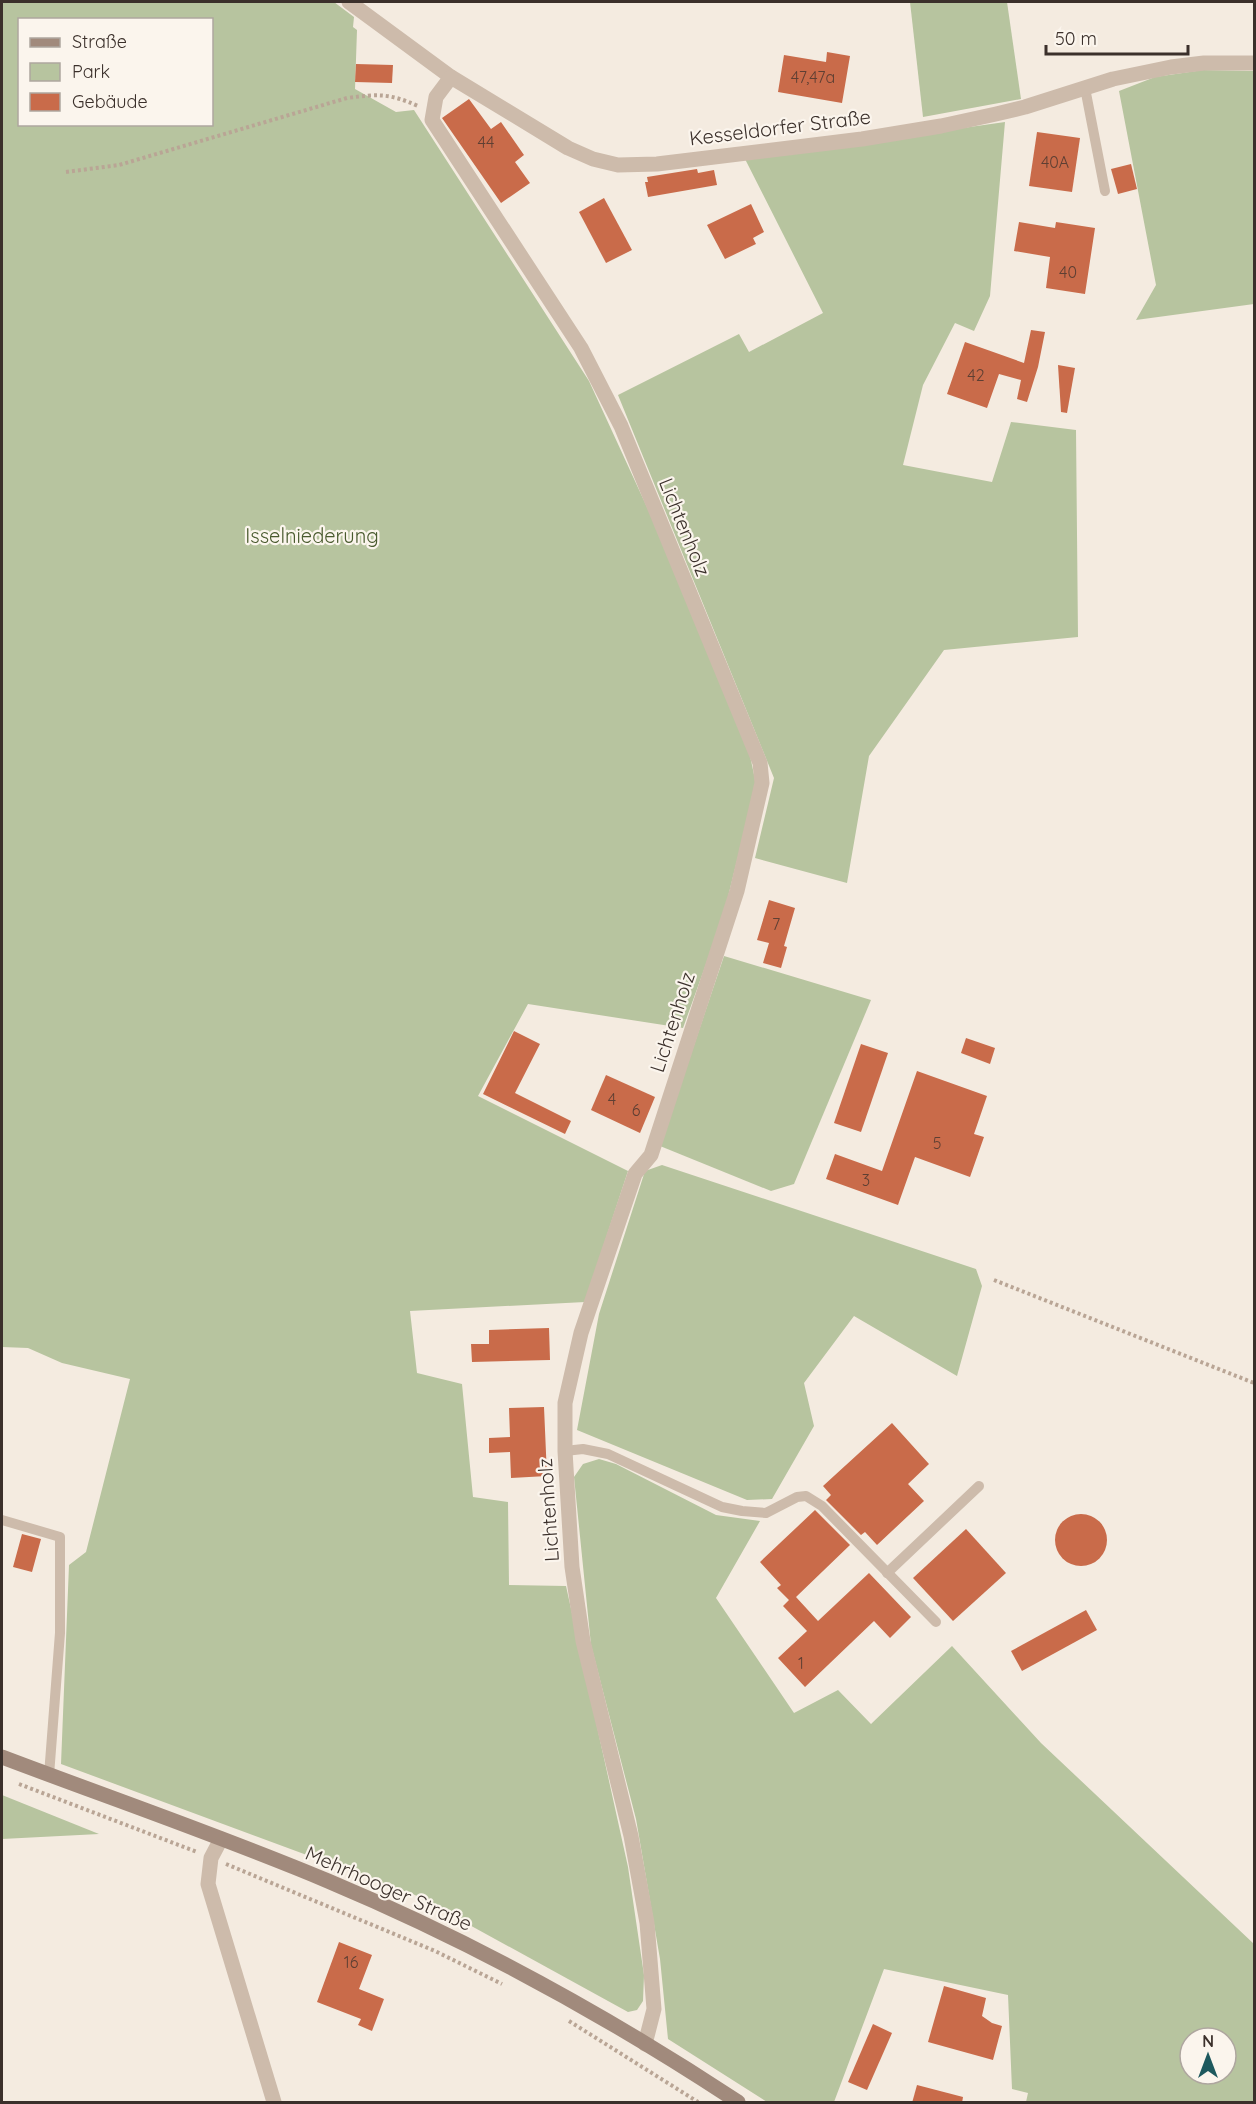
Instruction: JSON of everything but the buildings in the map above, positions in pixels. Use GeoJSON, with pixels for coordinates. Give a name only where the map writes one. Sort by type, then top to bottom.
{"type":"FeatureCollection","features":[{"type":"Feature","properties":{"kind":"main road","name":"Mehrhooger Straße"},"geometry":{"type":"LineString","coordinates":[[2,1757],[328,1881],[437,1931],[551,1990],[645,2044],[738,2103]]}},
{"type":"Feature","properties":{"kind":"street","name":"Kesseldorfer Straße"},"geometry":{"type":"LineString","coordinates":[[349,2],[451,77],[568,147],[593,159],[618,165],[657,164],[740,155],[941,126],[1025,107],[1113,79],[1171,67],[1204,63],[1254,63]]}},
{"type":"Feature","properties":{"kind":"street"},"geometry":{"type":"LineString","coordinates":[[433,113],[436,97],[451,77]]}},
{"type":"Feature","properties":{"kind":"street","name":"Lichtenholz"},"geometry":{"type":"LineString","coordinates":[[433,113],[432,120],[581,348],[621,426],[760,763],[762,783],[757,810],[733,902],[651,1155],[634,1174],[581,1333],[565,1403],[564,1451],[572,1567],[584,1641],[631,1836],[647,1923],[654,2009],[645,2044]]}},
{"type":"Feature","properties":{"kind":"street"},"geometry":{"type":"LineString","coordinates":[[221,1839],[211,1858],[208,1884],[274,2103]]}},
{"type":"Feature","properties":{"kind":"lane"},"geometry":{"type":"LineString","coordinates":[[1085,88],[1105,191]]}},
{"type":"Feature","properties":{"kind":"lane"},"geometry":{"type":"LineString","coordinates":[[564,1451],[583,1449],[608,1454],[722,1507],[742,1511],[766,1513],[797,1497],[806,1496],[822,1506],[936,1622]]}},
{"type":"Feature","properties":{"kind":"lane"},"geometry":{"type":"LineString","coordinates":[[887,1573],[979,1486]]}},
{"type":"Feature","properties":{"kind":"lane"},"geometry":{"type":"LineString","coordinates":[[2,1520],[60,1537],[60,1633],[49,1775]]}},
{"type":"Feature","properties":{"kind":"path"},"geometry":{"type":"LineString","coordinates":[[66,172],[119,165],[347,98],[377,94],[398,97],[433,113]]}},
{"type":"Feature","properties":{"kind":"path"},"geometry":{"type":"LineString","coordinates":[[994,1281],[1254,1383]]}},
{"type":"Feature","properties":{"kind":"path"},"geometry":{"type":"LineString","coordinates":[[12,1781],[211,1858],[435,1951],[504,1986]]}},
{"type":"Feature","properties":{"kind":"path"},"geometry":{"type":"LineString","coordinates":[[564,2017],[698,2103]]}},
{"type":"Feature","properties":{"kind":"green space","name":"Isselniederung"},"geometry":{"type":"Polygon","coordinates":[[[2,2],[334,2],[354,17],[353,27],[357,30],[355,89],[396,112],[414,110],[589,381],[652,518],[749,751],[756,784],[723,917],[683,1028],[528,1004],[478,1096],[628,1171],[585,1302],[410,1311],[417,1373],[462,1384],[473,1497],[508,1502],[509,1585],[566,1586],[628,1867],[644,1975],[643,2001],[637,2010],[628,2012],[415,1895],[61,1764],[69,1565],[86,1552],[130,1379],[62,1363],[28,1348],[2,1347],[2,2]]]}},
{"type":"Feature","properties":{"kind":"green space"},"geometry":{"type":"Polygon","coordinates":[[[910,2],[1007,2],[1021,99],[923,117],[910,2]]]}},
{"type":"Feature","properties":{"kind":"green space"},"geometry":{"type":"Polygon","coordinates":[[[1203,70],[1254,71],[1254,304],[1136,320],[1156,285],[1119,91],[1155,77],[1203,70]]]}},
{"type":"Feature","properties":{"kind":"green space"},"geometry":{"type":"Polygon","coordinates":[[[1005,122],[990,296],[974,331],[955,323],[923,385],[903,465],[992,482],[1011,422],[1076,430],[1078,637],[944,650],[869,756],[847,883],[755,858],[774,778],[618,395],[739,334],[749,352],[823,313],[745,159],[1005,122]]]}},
{"type":"Feature","properties":{"kind":"green space"},"geometry":{"type":"Polygon","coordinates":[[[724,956],[871,1000],[794,1184],[771,1191],[660,1146],[724,956]]]}},
{"type":"Feature","properties":{"kind":"green space"},"geometry":{"type":"Polygon","coordinates":[[[662,1165],[976,1269],[982,1286],[957,1376],[854,1316],[804,1383],[814,1426],[772,1499],[747,1500],[577,1430],[599,1314],[645,1171],[662,1165]]]}},
{"type":"Feature","properties":{"kind":"green space"},"geometry":{"type":"Polygon","coordinates":[[[599,1459],[616,1464],[716,1515],[760,1521],[716,1598],[794,1713],[838,1690],[871,1724],[952,1646],[1041,1743],[1254,1944],[1254,2102],[1026,2102],[1028,2093],[1012,2089],[1008,1995],[884,1969],[834,2102],[767,2102],[668,2039],[660,1959],[636,1819],[591,1645],[574,1477],[583,1464],[599,1459]]]}},
{"type":"Feature","properties":{"kind":"green space"},"geometry":{"type":"Polygon","coordinates":[[[2,1795],[99,1834],[2,1839],[2,1795]]]}}]}
